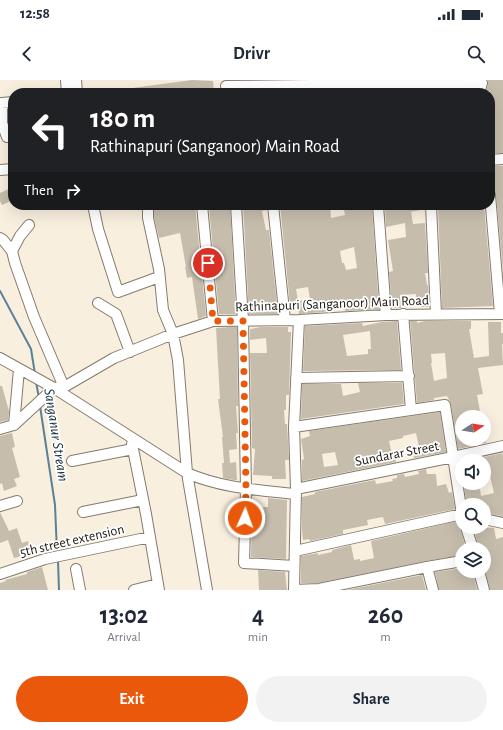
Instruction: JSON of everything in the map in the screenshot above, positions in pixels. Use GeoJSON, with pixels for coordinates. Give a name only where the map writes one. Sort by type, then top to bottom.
{"type":"FeatureCollection","features":[{"type":"Feature","properties":{"kind":"street"},"geometry":{"type":"LineString","coordinates":[[269,88],[482,83],[480,88]]}},
{"type":"Feature","properties":{"kind":"street"},"geometry":{"type":"LineString","coordinates":[[7,135],[2,123],[2,103],[8,102]]}},
{"type":"Feature","properties":{"kind":"street"},"geometry":{"type":"LineString","coordinates":[[94,210],[98,229],[118,292],[159,277]]}},
{"type":"Feature","properties":{"kind":"street"},"geometry":{"type":"LineString","coordinates":[[148,210],[163,310],[173,334],[178,360],[187,473],[207,590]]}},
{"type":"Feature","properties":{"kind":"street"},"geometry":{"type":"LineString","coordinates":[[202,210],[213,321]]}},
{"type":"Feature","properties":{"kind":"street"},"geometry":{"type":"LineString","coordinates":[[236,210],[243,321],[246,489],[244,563],[294,566]]}},
{"type":"Feature","properties":{"kind":"street"},"geometry":{"type":"LineString","coordinates":[[274,210],[285,320]]}},
{"type":"Feature","properties":{"kind":"street"},"geometry":{"type":"LineString","coordinates":[[378,210],[386,315]]}},
{"type":"Feature","properties":{"kind":"street"},"geometry":{"type":"LineString","coordinates":[[431,210],[436,314]]}},
{"type":"Feature","properties":{"kind":"street"},"geometry":{"type":"LineString","coordinates":[[492,210],[502,314]]}},
{"type":"Feature","properties":{"kind":"street"},"geometry":{"type":"LineString","coordinates":[[12,251],[20,236],[29,225]]}},
{"type":"Feature","properties":{"kind":"street"},"geometry":{"type":"LineString","coordinates":[[0,238],[12,251],[56,389]]}},
{"type":"Feature","properties":{"kind":"street"},"geometry":{"type":"LineString","coordinates":[[98,303],[116,314],[130,352]]}},
{"type":"Feature","properties":{"kind":"street"},"geometry":{"type":"LineString","coordinates":[[403,314],[411,410]]}},
{"type":"Feature","properties":{"kind":"street","name":"Rathinapuri (Sanganoor) Main Road"},"geometry":{"type":"LineString","coordinates":[[0,429],[14,425],[56,389],[114,358],[173,334],[213,321],[299,320],[403,314],[502,314]]}},
{"type":"Feature","properties":{"kind":"street"},"geometry":{"type":"LineString","coordinates":[[299,320],[294,427],[296,491],[294,590],[319,589],[455,562]]}},
{"type":"Feature","properties":{"kind":"street","name":"Sundarar Street"},"geometry":{"type":"LineString","coordinates":[[0,358],[56,389],[187,473],[197,478],[246,489],[296,491],[503,446]]}},
{"type":"Feature","properties":{"kind":"street"},"geometry":{"type":"LineString","coordinates":[[14,425],[21,370]]}},
{"type":"Feature","properties":{"kind":"street"},"geometry":{"type":"LineString","coordinates":[[296,378],[409,376]]}},
{"type":"Feature","properties":{"kind":"street"},"geometry":{"type":"LineString","coordinates":[[294,427],[444,405],[462,514],[295,551]]}},
{"type":"Feature","properties":{"kind":"street"},"geometry":{"type":"LineString","coordinates":[[131,438],[158,587],[134,590]]}},
{"type":"Feature","properties":{"kind":"street"},"geometry":{"type":"LineString","coordinates":[[72,461],[133,449]]}},
{"type":"Feature","properties":{"kind":"street"},"geometry":{"type":"LineString","coordinates":[[83,512],[143,500]]}},
{"type":"Feature","properties":{"kind":"street"},"geometry":{"type":"LineString","coordinates":[[0,506],[17,501]]}},
{"type":"Feature","properties":{"kind":"street"},"geometry":{"type":"LineString","coordinates":[[491,520],[503,522]]}},
{"type":"Feature","properties":{"kind":"street","name":"5th street extension"},"geometry":{"type":"LineString","coordinates":[[0,574],[47,559],[150,537]]}},
{"type":"Feature","properties":{"kind":"street"},"geometry":{"type":"LineString","coordinates":[[427,567],[433,590]]}},
{"type":"Feature","properties":{"kind":"street"},"geometry":{"type":"LineString","coordinates":[[76,569],[80,590]]}},
{"type":"Feature","properties":{"kind":"street"},"geometry":{"type":"LineString","coordinates":[[481,578],[484,590]]}},
{"type":"Feature","properties":{"kind":"building"},"geometry":{"type":"Polygon","coordinates":[[[192,80],[213,81],[214,88],[132,88],[192,80]]]}},
{"type":"Feature","properties":{"kind":"building"},"geometry":{"type":"Polygon","coordinates":[[[488,80],[503,80],[503,153],[495,153],[495,88],[487,88],[488,80]]]}},
{"type":"Feature","properties":{"kind":"building"},"geometry":{"type":"Polygon","coordinates":[[[495,166],[503,166],[503,271],[495,166]]]}},
{"type":"Feature","properties":{"kind":"building"},"geometry":{"type":"Polygon","coordinates":[[[8,189],[8,202],[2,205],[0,201],[0,193],[8,189]]]}},
{"type":"Feature","properties":{"kind":"building"},"geometry":{"type":"Polygon","coordinates":[[[154,210],[195,210],[206,316],[198,319],[192,277],[187,278],[180,233],[159,238],[154,217],[154,210]]]}},
{"type":"Feature","properties":{"kind":"building"},"geometry":{"type":"Polygon","coordinates":[[[209,210],[230,210],[236,314],[219,314],[209,210]]]}},
{"type":"Feature","properties":{"kind":"building"},"geometry":{"type":"Polygon","coordinates":[[[243,210],[267,210],[262,211],[266,230],[269,230],[278,314],[249,314],[243,210]]]}},
{"type":"Feature","properties":{"kind":"building"},"geometry":{"type":"Polygon","coordinates":[[[281,210],[330,210],[331,218],[345,215],[344,210],[372,210],[379,309],[345,311],[344,307],[323,312],[299,314],[298,308],[291,309],[291,314],[281,210]],[[354,247],[340,251],[342,263],[344,263],[346,270],[357,268],[354,247]],[[308,287],[296,289],[298,301],[310,299],[308,287]]]}},
{"type":"Feature","properties":{"kind":"building"},"geometry":{"type":"Polygon","coordinates":[[[385,210],[420,210],[411,212],[413,224],[425,223],[428,273],[425,273],[428,285],[429,307],[421,307],[421,301],[416,301],[416,294],[400,295],[401,308],[392,308],[389,272],[393,271],[388,240],[406,237],[405,223],[386,227],[385,210]]]}},
{"type":"Feature","properties":{"kind":"building"},"geometry":{"type":"Polygon","coordinates":[[[438,210],[484,210],[493,306],[442,308],[438,210]]]}},
{"type":"Feature","properties":{"kind":"building"},"geometry":{"type":"Polygon","coordinates":[[[397,321],[401,370],[303,371],[305,326],[362,323],[363,326],[397,321]],[[370,331],[343,335],[347,356],[368,354],[368,349],[371,349],[370,331]]]}},
{"type":"Feature","properties":{"kind":"building"},"geometry":{"type":"Polygon","coordinates":[[[410,321],[417,321],[417,323],[425,321],[471,321],[471,329],[469,329],[474,358],[489,356],[488,322],[501,322],[501,333],[503,333],[503,365],[478,368],[483,394],[477,395],[480,410],[455,410],[455,430],[451,404],[447,396],[434,398],[434,400],[417,403],[410,321]],[[445,353],[431,354],[434,381],[447,378],[445,353]]]}},
{"type":"Feature","properties":{"kind":"building"},"geometry":{"type":"Polygon","coordinates":[[[237,327],[237,449],[229,450],[230,463],[236,462],[237,480],[223,478],[223,437],[218,399],[220,399],[216,328],[237,327]]]}},
{"type":"Feature","properties":{"kind":"building"},"geometry":{"type":"Polygon","coordinates":[[[261,327],[288,327],[288,332],[291,332],[289,395],[286,395],[286,410],[284,410],[285,424],[287,424],[289,460],[285,460],[286,479],[272,479],[272,476],[253,475],[255,449],[252,448],[250,353],[267,353],[266,338],[250,340],[250,329],[261,327]]]}},
{"type":"Feature","properties":{"kind":"building"},"geometry":{"type":"Polygon","coordinates":[[[358,383],[402,383],[404,404],[301,419],[302,384],[341,384],[343,396],[360,392],[358,383]]]}},
{"type":"Feature","properties":{"kind":"building"},"geometry":{"type":"Polygon","coordinates":[[[0,386],[2,386],[9,411],[8,420],[0,422],[0,386]]]}},
{"type":"Feature","properties":{"kind":"building"},"geometry":{"type":"Polygon","coordinates":[[[440,412],[446,452],[414,458],[412,449],[419,447],[416,433],[389,441],[392,454],[394,453],[396,462],[302,481],[302,460],[304,459],[301,439],[310,436],[309,431],[440,412]],[[335,452],[322,454],[324,467],[338,465],[335,452]]]}},
{"type":"Feature","properties":{"kind":"building"},"geometry":{"type":"Polygon","coordinates":[[[12,433],[15,447],[12,448],[20,477],[14,479],[17,486],[4,491],[2,483],[0,484],[0,436],[12,433]]]}},
{"type":"Feature","properties":{"kind":"building"},"geometry":{"type":"Polygon","coordinates":[[[458,446],[472,446],[458,449],[458,446]]]}},
{"type":"Feature","properties":{"kind":"building"},"geometry":{"type":"Polygon","coordinates":[[[502,453],[503,456],[503,516],[491,514],[491,498],[466,498],[464,490],[480,490],[481,496],[494,493],[491,480],[491,455],[502,453]]]}},
{"type":"Feature","properties":{"kind":"building"},"geometry":{"type":"Polygon","coordinates":[[[426,469],[427,474],[436,474],[437,486],[446,484],[449,493],[452,492],[455,509],[385,524],[383,517],[367,520],[368,525],[343,530],[343,534],[310,541],[309,539],[303,540],[302,497],[315,494],[315,492],[375,480],[376,484],[393,481],[392,479],[397,478],[397,475],[404,474],[405,477],[419,474],[418,471],[426,469]]]}},
{"type":"Feature","properties":{"kind":"building"},"geometry":{"type":"Polygon","coordinates":[[[268,498],[287,500],[286,559],[251,557],[252,507],[268,507],[268,498]]]}},
{"type":"Feature","properties":{"kind":"building"},"geometry":{"type":"Polygon","coordinates":[[[0,512],[9,531],[17,528],[22,543],[28,541],[30,549],[36,547],[38,553],[26,557],[26,555],[14,558],[8,540],[0,543],[0,512]]]}},
{"type":"Feature","properties":{"kind":"building"},"geometry":{"type":"Polygon","coordinates":[[[455,522],[455,534],[462,534],[464,542],[455,542],[455,556],[318,583],[301,583],[301,556],[332,552],[332,550],[351,545],[354,560],[360,559],[360,561],[374,558],[371,541],[455,522]]]}},
{"type":"Feature","properties":{"kind":"building"},"geometry":{"type":"Polygon","coordinates":[[[491,528],[494,528],[496,539],[503,537],[503,590],[490,590],[487,578],[491,578],[491,542],[477,542],[475,534],[491,534],[491,528]]]}},
{"type":"Feature","properties":{"kind":"building"},"geometry":{"type":"Polygon","coordinates":[[[42,567],[48,590],[0,590],[0,583],[6,581],[5,580],[27,574],[27,572],[42,567]]]}},
{"type":"Feature","properties":{"kind":"building"},"geometry":{"type":"Polygon","coordinates":[[[455,569],[455,578],[474,578],[477,590],[439,590],[435,572],[455,569]]]}},
{"type":"Feature","properties":{"kind":"building"},"geometry":{"type":"Polygon","coordinates":[[[258,570],[285,572],[287,590],[259,590],[258,570]]]}},
{"type":"Feature","properties":{"kind":"building"},"geometry":{"type":"Polygon","coordinates":[[[422,575],[426,590],[347,590],[422,575]]]}},
{"type":"Feature","properties":{"kind":"waterway","name":"Sanganur Stream"},"geometry":{"type":"LineString","coordinates":[[0,291],[31,349],[35,374]]}},
{"type":"Feature","properties":{"kind":"waterway","name":"Sanganur Stream"},"geometry":{"type":"LineString","coordinates":[[36,382],[39,398]]}},
{"type":"Feature","properties":{"kind":"waterway","name":"Sanganur Stream"},"geometry":{"type":"LineString","coordinates":[[40,406],[55,505],[57,552]]}},
{"type":"Feature","properties":{"kind":"waterway","name":"Sanganur Stream"},"geometry":{"type":"LineString","coordinates":[[58,561],[59,590]]}},
{"type":"Feature","properties":{"kind":"route"},"geometry":{"type":"LineString","coordinates":[[208,263],[213,321],[243,321],[246,489],[245,518]]}}]}
